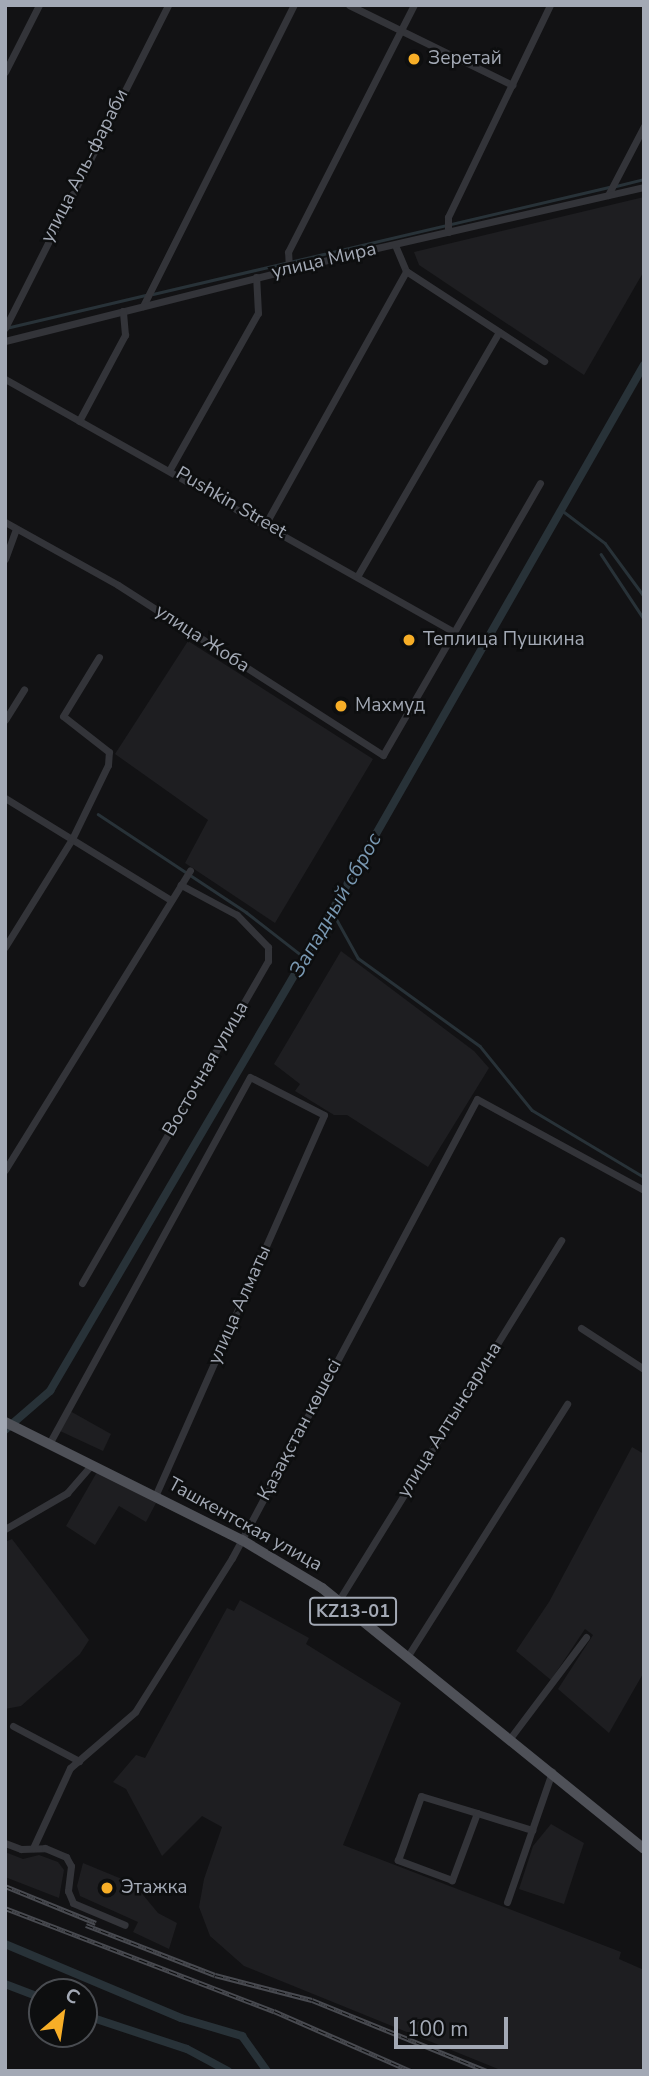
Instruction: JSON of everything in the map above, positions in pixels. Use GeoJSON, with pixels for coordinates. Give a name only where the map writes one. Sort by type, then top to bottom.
{"type":"FeatureCollection","features":[{"type":"Feature","properties":{"kind":"main road","name":"Ташкентская улица"},"geometry":{"type":"LineString","coordinates":[[5,1422],[242,1540],[339,1600],[642,1844]]}},
{"type":"Feature","properties":{"kind":"street"},"geometry":{"type":"LineString","coordinates":[[5,72],[39,5]]}},
{"type":"Feature","properties":{"kind":"street","name":"улица Аль-фараби"},"geometry":{"type":"LineString","coordinates":[[5,328],[168,5]]}},
{"type":"Feature","properties":{"kind":"street"},"geometry":{"type":"LineString","coordinates":[[143,306],[294,5]]}},
{"type":"Feature","properties":{"kind":"street"},"geometry":{"type":"LineString","coordinates":[[349,5],[512,85]]}},
{"type":"Feature","properties":{"kind":"street"},"geometry":{"type":"LineString","coordinates":[[289,269],[288,252],[414,5]]}},
{"type":"Feature","properties":{"kind":"street"},"geometry":{"type":"LineString","coordinates":[[447,232],[448,217],[550,5]]}},
{"type":"Feature","properties":{"kind":"street"},"geometry":{"type":"LineString","coordinates":[[608,195],[644,126]]}},
{"type":"Feature","properties":{"kind":"street","name":"улица Мира"},"geometry":{"type":"LineString","coordinates":[[5,341],[289,269],[644,187]]}},
{"type":"Feature","properties":{"kind":"street"},"geometry":{"type":"LineString","coordinates":[[395,245],[406,271],[544,361]]}},
{"type":"Feature","properties":{"kind":"street"},"geometry":{"type":"LineString","coordinates":[[266,523],[406,271]]}},
{"type":"Feature","properties":{"kind":"street"},"geometry":{"type":"LineString","coordinates":[[170,468],[258,313],[256,277]]}},
{"type":"Feature","properties":{"kind":"street"},"geometry":{"type":"LineString","coordinates":[[79,421],[125,335],[123,311]]}},
{"type":"Feature","properties":{"kind":"street"},"geometry":{"type":"LineString","coordinates":[[358,575],[499,332]]}},
{"type":"Feature","properties":{"kind":"street","name":"Pushkin Street"},"geometry":{"type":"LineString","coordinates":[[5,379],[170,468],[454,632]]}},
{"type":"Feature","properties":{"kind":"street"},"geometry":{"type":"LineString","coordinates":[[454,632],[540,483]]}},
{"type":"Feature","properties":{"kind":"street","name":"улица Жоба"},"geometry":{"type":"LineString","coordinates":[[5,522],[118,585],[383,755],[454,632]]}},
{"type":"Feature","properties":{"kind":"street"},"geometry":{"type":"LineString","coordinates":[[5,559],[16,530]]}},
{"type":"Feature","properties":{"kind":"street"},"geometry":{"type":"LineString","coordinates":[[5,947],[72,839],[108,765],[109,752],[63,716],[99,657]]}},
{"type":"Feature","properties":{"kind":"street"},"geometry":{"type":"LineString","coordinates":[[5,720],[24,690]]}},
{"type":"Feature","properties":{"kind":"street"},"geometry":{"type":"LineString","coordinates":[[5,797],[171,900]]}},
{"type":"Feature","properties":{"kind":"street"},"geometry":{"type":"LineString","coordinates":[[5,1170],[190,870]]}},
{"type":"Feature","properties":{"kind":"street","name":"Восточная улица"},"geometry":{"type":"LineString","coordinates":[[82,1283],[268,961],[268,947],[237,915],[181,885]]}},
{"type":"Feature","properties":{"kind":"street","name":"улица Алматы"},"geometry":{"type":"LineString","coordinates":[[49,1444],[250,1077],[324,1115],[156,1495]]}},
{"type":"Feature","properties":{"kind":"street","name":"Қазақстан көшесі"},"geometry":{"type":"LineString","coordinates":[[33,1848],[61,1782],[79,1760],[135,1712],[242,1540],[477,1099],[644,1190]]}},
{"type":"Feature","properties":{"kind":"street","name":"улица Алтынсарина"},"geometry":{"type":"LineString","coordinates":[[339,1600],[561,1240]]}},
{"type":"Feature","properties":{"kind":"street"},"geometry":{"type":"LineString","coordinates":[[581,1328],[644,1369]]}},
{"type":"Feature","properties":{"kind":"street"},"geometry":{"type":"LineString","coordinates":[[409,1654],[567,1404]]}},
{"type":"Feature","properties":{"kind":"street"},"geometry":{"type":"LineString","coordinates":[[5,1529],[67,1493],[92,1464]]}},
{"type":"Feature","properties":{"kind":"street"},"geometry":{"type":"LineString","coordinates":[[511,1737],[586,1637]]}},
{"type":"Feature","properties":{"kind":"street"},"geometry":{"type":"LineString","coordinates":[[13,1726],[79,1760]]}},
{"type":"Feature","properties":{"kind":"street"},"geometry":{"type":"LineString","coordinates":[[506,1902],[552,1772]]}},
{"type":"Feature","properties":{"kind":"street"},"geometry":{"type":"LineString","coordinates":[[477,1814],[452,1880],[398,1860],[421,1796],[531,1830]]}},
{"type":"Feature","properties":{"kind":"street"},"geometry":{"type":"LineString","coordinates":[[5,1843],[66,1857],[71,1866],[68,1891],[74,1903],[125,1925]]}},
{"type":"Feature","properties":{"kind":"shaded area"},"geometry":{"type":"Polygon","coordinates":[[[644,197],[644,271],[584,375],[419,265],[414,252],[644,197]]]}},
{"type":"Feature","properties":{"kind":"shaded area"},"geometry":{"type":"Polygon","coordinates":[[[188,641],[373,759],[275,923],[185,863],[208,820],[115,754],[188,641]]]}},
{"type":"Feature","properties":{"kind":"shaded area"},"geometry":{"type":"Polygon","coordinates":[[[341,951],[474,1051],[489,1068],[428,1167],[347,1115],[334,1115],[295,1091],[300,1084],[274,1064],[341,951]]]}},
{"type":"Feature","properties":{"kind":"shaded area"},"geometry":{"type":"Polygon","coordinates":[[[70,1411],[111,1434],[103,1451],[60,1431],[70,1411]]]}},
{"type":"Feature","properties":{"kind":"shaded area"},"geometry":{"type":"Polygon","coordinates":[[[632,1447],[644,1454],[644,1672],[609,1733],[558,1689],[593,1635],[585,1629],[551,1680],[516,1651],[549,1602],[632,1447]]]}},
{"type":"Feature","properties":{"kind":"shaded area"},"geometry":{"type":"Polygon","coordinates":[[[97,1472],[156,1503],[146,1522],[119,1506],[95,1545],[66,1526],[97,1472]]]}},
{"type":"Feature","properties":{"kind":"shaded area"},"geometry":{"type":"Polygon","coordinates":[[[12,1539],[89,1640],[80,1654],[21,1706],[5,1709],[5,1542],[12,1539]]]}},
{"type":"Feature","properties":{"kind":"shaded area"},"geometry":{"type":"Polygon","coordinates":[[[240,1600],[309,1638],[306,1644],[401,1703],[343,1845],[621,1952],[619,1959],[644,1970],[644,2071],[503,2071],[244,1966],[210,1936],[199,1907],[204,1879],[222,1827],[202,1816],[162,1856],[126,1789],[113,1782],[136,1755],[145,1758],[227,1608],[234,1611],[240,1600]]]}},
{"type":"Feature","properties":{"kind":"shaded area"},"geometry":{"type":"Polygon","coordinates":[[[551,1824],[584,1843],[564,1904],[519,1889],[533,1846],[551,1824]]]}},
{"type":"Feature","properties":{"kind":"shaded area"},"geometry":{"type":"Polygon","coordinates":[[[5,1852],[23,1859],[39,1855],[58,1862],[64,1870],[59,1898],[5,1877],[5,1852]]]}},
{"type":"Feature","properties":{"kind":"shaded area"},"geometry":{"type":"Polygon","coordinates":[[[83,1863],[134,1884],[158,1913],[177,1923],[169,1949],[133,1932],[138,1922],[80,1896],[77,1886],[83,1863]]]}},
{"type":"Feature","properties":{"kind":"waterway"},"geometry":{"type":"LineString","coordinates":[[616,186],[644,179]]}},
{"type":"Feature","properties":{"kind":"waterway"},"geometry":{"type":"LineString","coordinates":[[153,294],[610,187]]}},
{"type":"Feature","properties":{"kind":"waterway"},"geometry":{"type":"LineString","coordinates":[[6,328],[146,295]]}},
{"type":"Feature","properties":{"kind":"waterway","name":"Западный сброс"},"geometry":{"type":"LineString","coordinates":[[5,1430],[50,1391],[332,911],[644,365]]}},
{"type":"Feature","properties":{"kind":"waterway"},"geometry":{"type":"LineString","coordinates":[[563,511],[605,543],[644,596]]}},
{"type":"Feature","properties":{"kind":"waterway"},"geometry":{"type":"LineString","coordinates":[[601,554],[644,619]]}},
{"type":"Feature","properties":{"kind":"waterway"},"geometry":{"type":"LineString","coordinates":[[98,814],[246,912],[305,958]]}},
{"type":"Feature","properties":{"kind":"waterway"},"geometry":{"type":"LineString","coordinates":[[332,911],[358,958],[480,1046],[532,1110],[644,1177]]}},
{"type":"Feature","properties":{"kind":"waterway"},"geometry":{"type":"LineString","coordinates":[[5,1944],[181,2018],[242,2036],[267,2071]]}},
{"type":"Feature","properties":{"kind":"waterway"},"geometry":{"type":"LineString","coordinates":[[5,1984],[28,1993]]}},
{"type":"Feature","properties":{"kind":"waterway"},"geometry":{"type":"LineString","coordinates":[[98,2020],[187,2049],[228,2071]]}},
{"type":"Feature","properties":{"kind":"railway"},"geometry":{"type":"LineString","coordinates":[[5,1886],[96,1923]]}},
{"type":"Feature","properties":{"kind":"railway"},"geometry":{"type":"LineString","coordinates":[[5,1908],[274,2011],[411,2071]]}},
{"type":"Feature","properties":{"kind":"railway"},"geometry":{"type":"LineString","coordinates":[[86,1925],[215,1975],[312,2000],[487,2071]]}},
{"type":"Feature","properties":{"kind":"place","name":"Зеретай"},"geometry":{"type":"Point","coordinates":[414,59]}},
{"type":"Feature","properties":{"kind":"place","name":"Теплица Пушкина"},"geometry":{"type":"Point","coordinates":[409,640]}},
{"type":"Feature","properties":{"kind":"place","name":"Махмуд"},"geometry":{"type":"Point","coordinates":[341,706]}},
{"type":"Feature","properties":{"kind":"place","name":"Этажка"},"geometry":{"type":"Point","coordinates":[107,1888]}}]}
